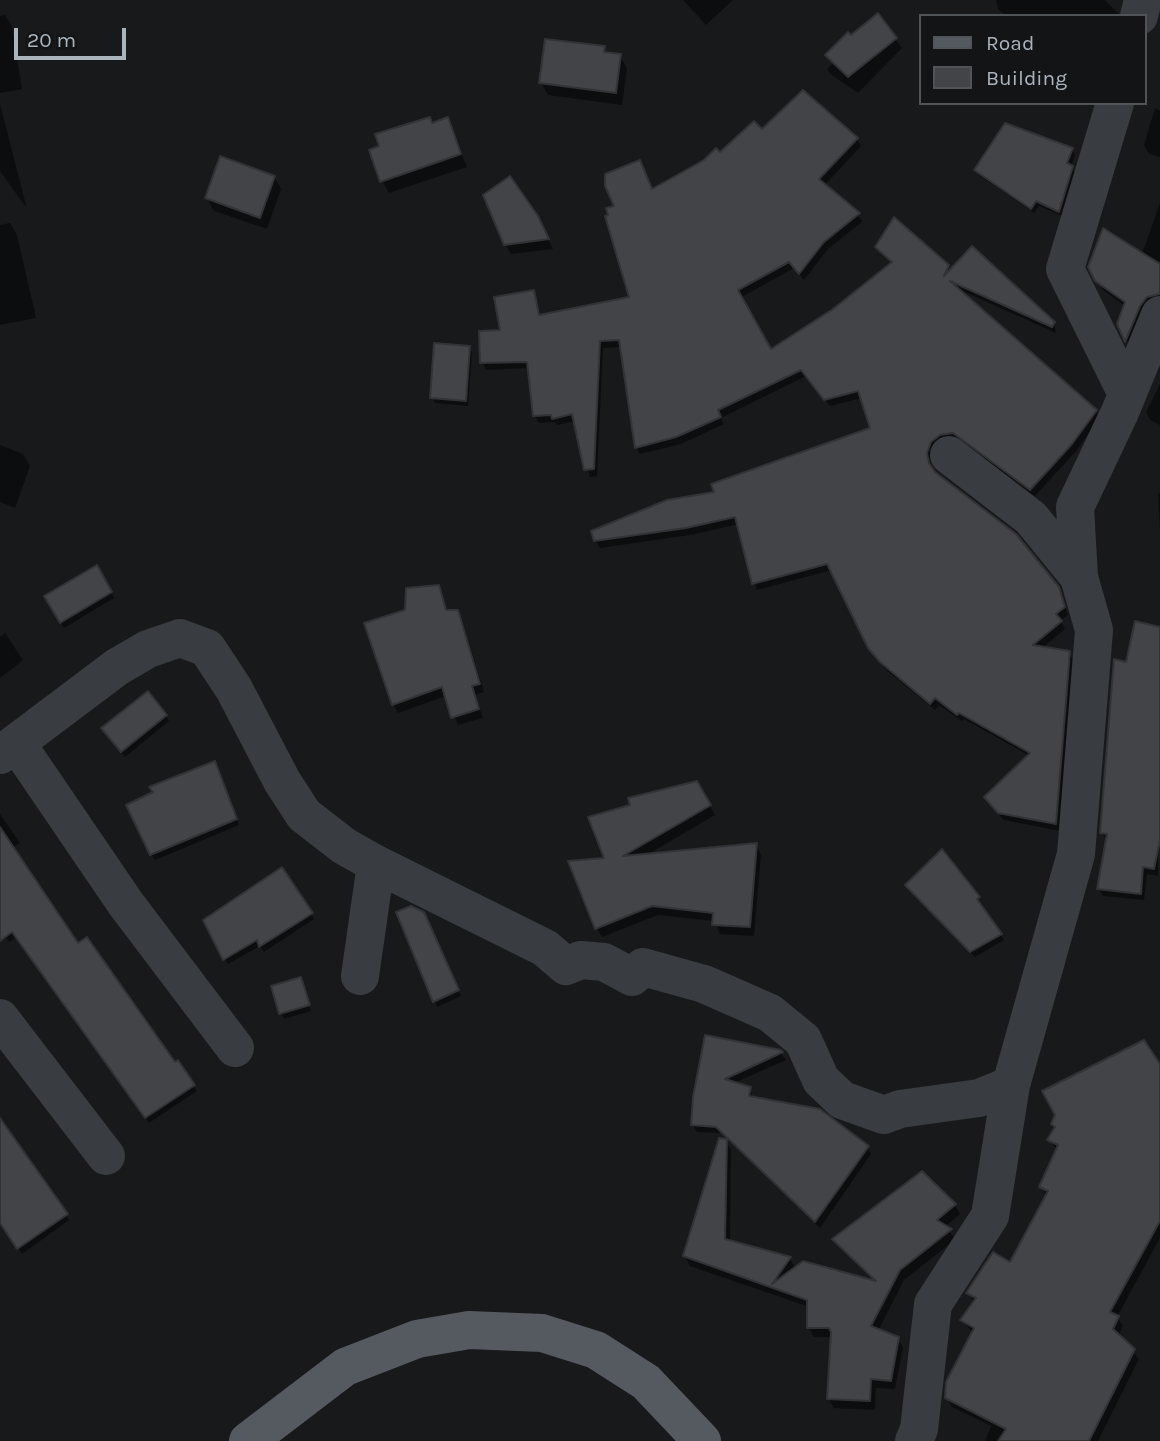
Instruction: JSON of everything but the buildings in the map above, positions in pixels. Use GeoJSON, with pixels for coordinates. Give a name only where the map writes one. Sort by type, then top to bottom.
{"type":"FeatureCollection","features":[{"type":"Feature","properties":{"kind":"main road"},"geometry":{"type":"LineString","coordinates":[[248,1441],[345,1367],[417,1339],[468,1330],[542,1332],[596,1350],[646,1382],[702,1441]]}},
{"type":"Feature","properties":{"kind":"street"},"geometry":{"type":"LineString","coordinates":[[1114,105],[1065,269],[1127,394]]}},
{"type":"Feature","properties":{"kind":"street"},"geometry":{"type":"LineString","coordinates":[[915,1441],[919,1429],[933,1304],[990,1216],[1011,1085],[1076,854],[1094,630],[1079,577],[1075,507],[1160,315]]}},
{"type":"Feature","properties":{"kind":"street"},"geometry":{"type":"LineString","coordinates":[[949,454],[1031,518],[1079,577]]}},
{"type":"Feature","properties":{"kind":"street"},"geometry":{"type":"LineString","coordinates":[[234,1048],[8,750],[117,667],[148,649],[180,638],[207,648],[234,689],[282,780],[304,814],[344,846],[376,864],[545,948],[566,966],[581,960],[604,962],[632,977],[643,967],[704,984],[770,1013],[803,1040],[821,1080],[842,1100],[884,1115],[900,1109],[979,1098],[1011,1085]]}},
{"type":"Feature","properties":{"kind":"street"},"geometry":{"type":"LineString","coordinates":[[360,976],[376,864]]}},
{"type":"Feature","properties":{"kind":"street"},"geometry":{"type":"LineString","coordinates":[[0,1018],[106,1156]]}}]}
